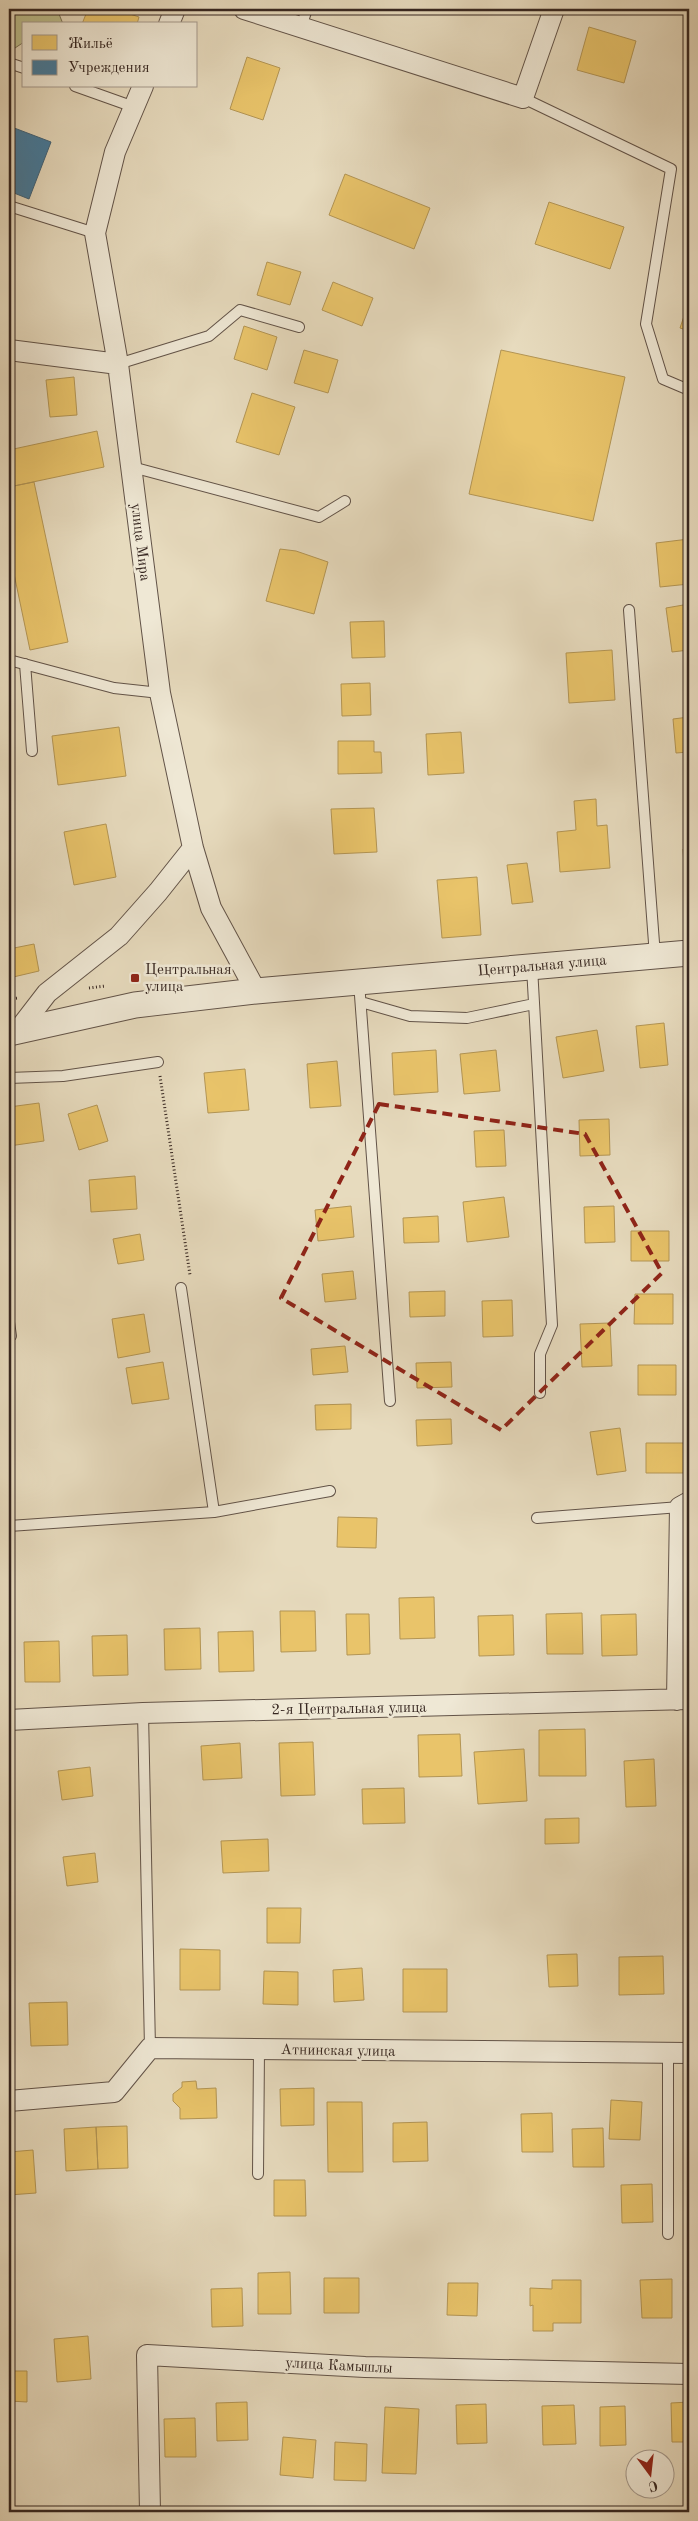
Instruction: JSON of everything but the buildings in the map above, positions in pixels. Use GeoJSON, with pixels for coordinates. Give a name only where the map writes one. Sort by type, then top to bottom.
{"type":"FeatureCollection","features":[{"type":"Feature","properties":{"kind":"street"},"geometry":{"type":"LineString","coordinates":[[170,22],[175,9]]}},
{"type":"Feature","properties":{"kind":"street"},"geometry":{"type":"LineString","coordinates":[[244,9],[304,18],[524,98],[554,9]]}},
{"type":"Feature","properties":{"kind":"street","name":"улица Мира"},"geometry":{"type":"LineString","coordinates":[[142,88],[115,152],[95,233],[118,364],[160,692],[192,848],[211,908],[256,991]]}},
{"type":"Feature","properties":{"kind":"street"},"geometry":{"type":"LineString","coordinates":[[9,350],[118,364]]}},
{"type":"Feature","properties":{"kind":"street"},"geometry":{"type":"LineString","coordinates":[[13,1033],[47,993],[119,936],[158,892],[192,848]]}},
{"type":"Feature","properties":{"kind":"street","name":"Центральная улица"},"geometry":{"type":"LineString","coordinates":[[13,1033],[135,1005],[256,991],[360,992],[532,965],[689,953]]}},
{"type":"Feature","properties":{"kind":"street"},"geometry":{"type":"LineString","coordinates":[[683,1700],[685,1505]]}},
{"type":"Feature","properties":{"kind":"street","name":"2-я Центральная улица"},"geometry":{"type":"LineString","coordinates":[[9,1720],[143,1713],[683,1700]]}},
{"type":"Feature","properties":{"kind":"street"},"geometry":{"type":"LineString","coordinates":[[9,2101],[114,2092],[150,2048]]}},
{"type":"Feature","properties":{"kind":"street","name":"Атнинская улица"},"geometry":{"type":"LineString","coordinates":[[150,2048],[689,2053]]}},
{"type":"Feature","properties":{"kind":"street","name":"улица Камышлы"},"geometry":{"type":"LineString","coordinates":[[150,2512],[147,2355],[365,2367],[689,2374]]}},
{"type":"Feature","properties":{"kind":"lane"},"geometry":{"type":"LineString","coordinates":[[9,14],[10,9]]}},
{"type":"Feature","properties":{"kind":"lane"},"geometry":{"type":"LineString","coordinates":[[9,63],[22,67]]}},
{"type":"Feature","properties":{"kind":"lane"},"geometry":{"type":"LineString","coordinates":[[81,88],[134,107]]}},
{"type":"Feature","properties":{"kind":"lane"},"geometry":{"type":"LineString","coordinates":[[524,98],[671,169],[646,324],[663,379],[689,390]]}},
{"type":"Feature","properties":{"kind":"lane"},"geometry":{"type":"LineString","coordinates":[[9,206],[95,233]]}},
{"type":"Feature","properties":{"kind":"lane"},"geometry":{"type":"LineString","coordinates":[[118,364],[208,336],[240,310],[299,327]]}},
{"type":"Feature","properties":{"kind":"lane"},"geometry":{"type":"LineString","coordinates":[[132,467],[319,517],[344,501]]}},
{"type":"Feature","properties":{"kind":"lane"},"geometry":{"type":"LineString","coordinates":[[629,610],[655,956]]}},
{"type":"Feature","properties":{"kind":"lane"},"geometry":{"type":"LineString","coordinates":[[9,660],[114,688],[160,692]]}},
{"type":"Feature","properties":{"kind":"lane"},"geometry":{"type":"LineString","coordinates":[[25,664],[32,751]]}},
{"type":"Feature","properties":{"kind":"lane"},"geometry":{"type":"LineString","coordinates":[[532,965],[552,1325],[540,1354],[540,1393]]}},
{"type":"Feature","properties":{"kind":"lane"},"geometry":{"type":"LineString","coordinates":[[390,1401],[360,992],[410,1016],[467,1018],[534,1004]]}},
{"type":"Feature","properties":{"kind":"lane"},"geometry":{"type":"LineString","coordinates":[[9,1078],[63,1076],[158,1062]]}},
{"type":"Feature","properties":{"kind":"lane"},"geometry":{"type":"LineString","coordinates":[[181,1288],[214,1512]]}},
{"type":"Feature","properties":{"kind":"lane"},"geometry":{"type":"LineString","coordinates":[[9,1322],[11,1336]]}},
{"type":"Feature","properties":{"kind":"lane"},"geometry":{"type":"LineString","coordinates":[[9,1526],[214,1512],[330,1491]]}},
{"type":"Feature","properties":{"kind":"lane"},"geometry":{"type":"LineString","coordinates":[[537,1518],[685,1505]]}},
{"type":"Feature","properties":{"kind":"lane"},"geometry":{"type":"LineString","coordinates":[[143,1713],[150,2048]]}},
{"type":"Feature","properties":{"kind":"lane"},"geometry":{"type":"LineString","coordinates":[[258,2174],[259,2049]]}},
{"type":"Feature","properties":{"kind":"lane"},"geometry":{"type":"LineString","coordinates":[[668,2053],[668,2234]]}},
{"type":"Feature","properties":{"kind":"path"},"geometry":{"type":"LineString","coordinates":[[84,988],[111,985]]}},
{"type":"Feature","properties":{"kind":"path"},"geometry":{"type":"LineString","coordinates":[[9,999],[47,993]]}},
{"type":"Feature","properties":{"kind":"path"},"geometry":{"type":"LineString","coordinates":[[158,1062],[190,1276],[181,1288]]}},
{"type":"Feature","properties":{"kind":"highlighted area"},"geometry":{"type":"Polygon","coordinates":[[[379,1104],[585,1134],[662,1273],[501,1430],[281,1298],[379,1104]]]}},
{"type":"Feature","properties":{"kind":"green space"},"geometry":{"type":"Polygon","coordinates":[[[9,9],[57,9],[62,22],[22,22],[22,43],[9,52],[9,9]]]}},
{"type":"Feature","properties":{"kind":"place","name":"Центральная улица"},"geometry":{"type":"Point","coordinates":[135,978]}}]}
